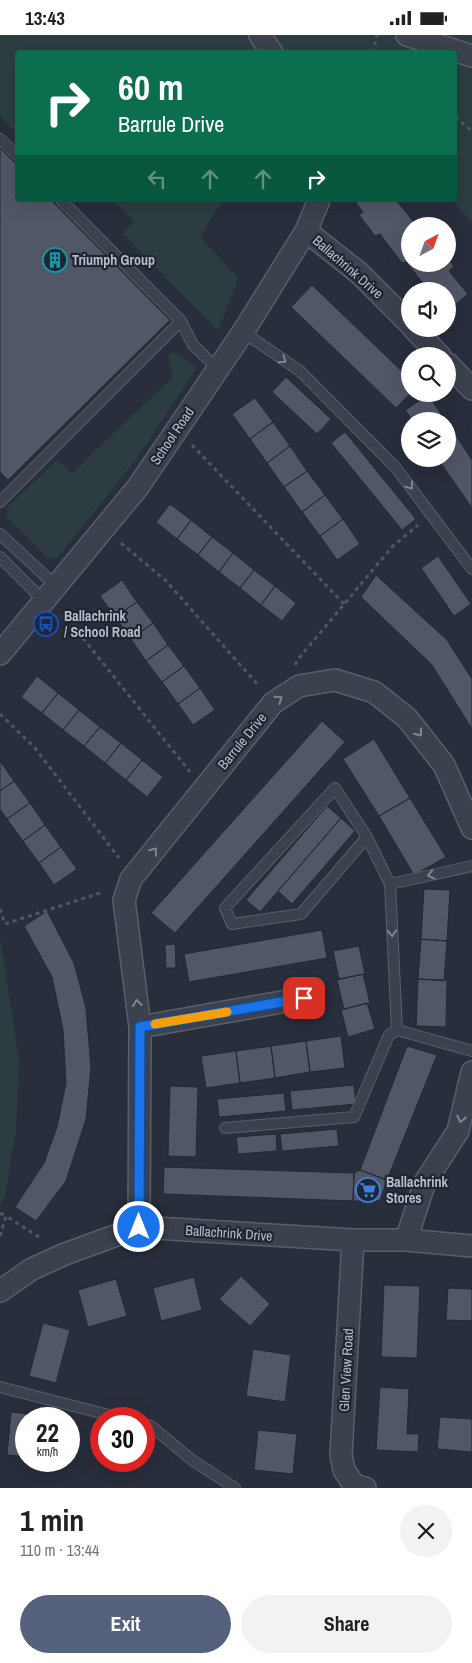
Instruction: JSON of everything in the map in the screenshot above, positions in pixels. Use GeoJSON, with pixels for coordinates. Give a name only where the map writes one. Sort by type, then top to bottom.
{"type":"FeatureCollection","features":[{"type":"Feature","properties":{"kind":"street"},"geometry":{"type":"LineString","coordinates":[[260,35],[270,50]]}},
{"type":"Feature","properties":{"kind":"street"},"geometry":{"type":"LineString","coordinates":[[407,35],[453,50]]}},
{"type":"Feature","properties":{"kind":"street"},"geometry":{"type":"LineString","coordinates":[[457,51],[472,56]]}},
{"type":"Feature","properties":{"kind":"street","name":"School Road"},"geometry":{"type":"LineString","coordinates":[[0,654],[54,599],[138,487],[243,332],[306,231],[318,202]]}},
{"type":"Feature","properties":{"kind":"street","name":"Ballachrink Drive"},"geometry":{"type":"LineString","coordinates":[[306,231],[359,273],[401,316]]}},
{"type":"Feature","properties":{"kind":"street"},"geometry":{"type":"LineString","coordinates":[[422,337],[431,347]]}},
{"type":"Feature","properties":{"kind":"street"},"geometry":{"type":"LineString","coordinates":[[456,372],[472,389]]}},
{"type":"Feature","properties":{"kind":"street","name":"Barrule Drive"},"geometry":{"type":"LineString","coordinates":[[139,1227],[140,1027],[124,900],[132,880],[203,788],[273,703],[299,685],[335,680],[374,692],[407,718],[444,765],[472,828]]}},
{"type":"Feature","properties":{"kind":"street"},"geometry":{"type":"LineString","coordinates":[[140,1027],[304,998]]}},
{"type":"Feature","properties":{"kind":"street"},"geometry":{"type":"LineString","coordinates":[[406,1240],[425,1182],[458,1131],[472,1072]]}},
{"type":"Feature","properties":{"kind":"street","name":"Ballachrink Drive"},"geometry":{"type":"LineString","coordinates":[[0,1291],[32,1269],[65,1254],[139,1227],[353,1240],[406,1240],[472,1246]]}},
{"type":"Feature","properties":{"kind":"street","name":"Glen View Road"},"geometry":{"type":"LineString","coordinates":[[353,1240],[341,1455],[344,1470],[354,1485],[365,1488]]}},
{"type":"Feature","properties":{"kind":"lane"},"geometry":{"type":"LineString","coordinates":[[0,139],[15,153]]}},
{"type":"Feature","properties":{"kind":"lane"},"geometry":{"type":"LineString","coordinates":[[63,202],[181,321],[193,345],[218,369]]}},
{"type":"Feature","properties":{"kind":"lane"},"geometry":{"type":"LineString","coordinates":[[0,502],[181,321]]}},
{"type":"Feature","properties":{"kind":"lane"},"geometry":{"type":"LineString","coordinates":[[243,332],[300,371],[396,468],[472,569]]}},
{"type":"Feature","properties":{"kind":"lane"},"geometry":{"type":"LineString","coordinates":[[0,533],[54,599]]}},
{"type":"Feature","properties":{"kind":"lane"},"geometry":{"type":"LineString","coordinates":[[0,557],[54,599]]}},
{"type":"Feature","properties":{"kind":"lane"},"geometry":{"type":"LineString","coordinates":[[367,837],[301,913],[232,924],[225,908],[335,788],[367,837],[390,884],[397,1030]]}},
{"type":"Feature","properties":{"kind":"lane"},"geometry":{"type":"LineString","coordinates":[[390,884],[472,866]]}},
{"type":"Feature","properties":{"kind":"lane"},"geometry":{"type":"LineString","coordinates":[[397,1030],[472,1051]]}},
{"type":"Feature","properties":{"kind":"lane"},"geometry":{"type":"LineString","coordinates":[[225,1128],[354,1117],[390,1035],[397,1030]]}},
{"type":"Feature","properties":{"kind":"lane"},"geometry":{"type":"LineString","coordinates":[[0,1387],[90,1410]]}},
{"type":"Feature","properties":{"kind":"lane"},"geometry":{"type":"LineString","coordinates":[[155,1429],[192,1460],[236,1488]]}},
{"type":"Feature","properties":{"kind":"path"},"geometry":{"type":"LineString","coordinates":[[374,50],[377,35]]}},
{"type":"Feature","properties":{"kind":"path"},"geometry":{"type":"LineString","coordinates":[[457,119],[472,131]]}},
{"type":"Feature","properties":{"kind":"path"},"geometry":{"type":"LineString","coordinates":[[189,441],[344,604]]}},
{"type":"Feature","properties":{"kind":"path"},"geometry":{"type":"LineString","coordinates":[[291,673],[299,658],[392,547],[431,514]]}},
{"type":"Feature","properties":{"kind":"path"},"geometry":{"type":"LineString","coordinates":[[119,541],[166,581],[273,703]]}},
{"type":"Feature","properties":{"kind":"path"},"geometry":{"type":"LineString","coordinates":[[54,599],[203,788]]}},
{"type":"Feature","properties":{"kind":"path"},"geometry":{"type":"LineString","coordinates":[[0,714],[35,748],[132,880],[5,924],[0,909]]}},
{"type":"Feature","properties":{"kind":"path"},"geometry":{"type":"LineString","coordinates":[[0,1213],[65,1254]]}},
{"type":"Feature","properties":{"kind":"path"},"geometry":{"type":"LineString","coordinates":[[0,1236],[6,1216]]}},
{"type":"Feature","properties":{"kind":"shaded area"},"geometry":{"type":"Polygon","coordinates":[[[0,35],[472,35],[472,222],[454,202],[457,202],[457,50],[15,50],[15,132],[0,116],[0,35]]]}},
{"type":"Feature","properties":{"kind":"shaded area"},"geometry":{"type":"Polygon","coordinates":[[[115,202],[222,202],[200,237],[238,278],[218,331],[123,234],[134,221],[115,202]]]}},
{"type":"Feature","properties":{"kind":"shaded area"},"geometry":{"type":"Polygon","coordinates":[[[171,353],[180,354],[197,368],[135,461],[57,558],[47,557],[7,517],[7,508],[57,460],[72,473],[173,377],[168,358],[171,353]]]}},
{"type":"Feature","properties":{"kind":"shaded area"},"geometry":{"type":"Polygon","coordinates":[[[0,936],[19,1061],[16,1130],[5,1196],[0,1207],[0,936]]]}},
{"type":"Feature","properties":{"kind":"building","name":"Triumph Group"},"geometry":{"type":"Polygon","coordinates":[[[0,148],[15,163],[15,202],[53,202],[170,320],[8,480],[0,472],[0,148]]]}},
{"type":"Feature","properties":{"kind":"building"},"geometry":{"type":"Polygon","coordinates":[[[357,202],[398,202],[410,217],[401,217],[401,262],[380,234],[375,236],[359,215],[363,212],[357,202]]]}},
{"type":"Feature","properties":{"kind":"building"},"geometry":{"type":"Polygon","coordinates":[[[415,273],[451,273],[468,294],[456,304],[456,282],[422,282],[415,273]]]}},
{"type":"Feature","properties":{"kind":"building"},"geometry":{"type":"Polygon","coordinates":[[[312,285],[401,370],[402,402],[396,408],[291,307],[312,285]]]}},
{"type":"Feature","properties":{"kind":"building"},"geometry":{"type":"Polygon","coordinates":[[[286,377],[331,419],[317,434],[272,392],[286,377]]]}},
{"type":"Feature","properties":{"kind":"building"},"geometry":{"type":"Polygon","coordinates":[[[255,398],[273,422],[250,439],[232,414],[255,398]]]}},
{"type":"Feature","properties":{"kind":"building"},"geometry":{"type":"Polygon","coordinates":[[[417,402],[433,402],[440,412],[406,412],[405,410],[417,402]]]}},
{"type":"Feature","properties":{"kind":"building"},"geometry":{"type":"Polygon","coordinates":[[[273,422],[290,446],[267,463],[250,439],[273,422]]]}},
{"type":"Feature","properties":{"kind":"building"},"geometry":{"type":"Polygon","coordinates":[[[345,432],[416,519],[402,530],[331,443],[345,432]]]}},
{"type":"Feature","properties":{"kind":"building"},"geometry":{"type":"Polygon","coordinates":[[[456,435],[472,460],[472,508],[444,467],[456,467],[456,435]]]}},
{"type":"Feature","properties":{"kind":"building"},"geometry":{"type":"Polygon","coordinates":[[[290,446],[307,471],[284,487],[267,463],[290,446]]]}},
{"type":"Feature","properties":{"kind":"building"},"geometry":{"type":"Polygon","coordinates":[[[307,471],[325,495],[302,512],[284,487],[307,471]]]}},
{"type":"Feature","properties":{"kind":"building"},"geometry":{"type":"Polygon","coordinates":[[[325,495],[343,519],[320,536],[302,512],[325,495]]]}},
{"type":"Feature","properties":{"kind":"building"},"geometry":{"type":"Polygon","coordinates":[[[170,504],[191,520],[177,539],[156,522],[170,504]]]}},
{"type":"Feature","properties":{"kind":"building"},"geometry":{"type":"Polygon","coordinates":[[[343,519],[360,544],[337,560],[320,536],[343,519]]]}},
{"type":"Feature","properties":{"kind":"building"},"geometry":{"type":"Polygon","coordinates":[[[191,520],[212,537],[198,555],[177,539],[191,520]]]}},
{"type":"Feature","properties":{"kind":"building"},"geometry":{"type":"Polygon","coordinates":[[[212,537],[233,553],[219,572],[198,555],[212,537]]]}},
{"type":"Feature","properties":{"kind":"building"},"geometry":{"type":"Polygon","coordinates":[[[233,553],[254,570],[240,588],[219,572],[233,553]]]}},
{"type":"Feature","properties":{"kind":"building"},"geometry":{"type":"Polygon","coordinates":[[[438,556],[471,604],[454,616],[421,568],[438,556]]]}},
{"type":"Feature","properties":{"kind":"building"},"geometry":{"type":"Polygon","coordinates":[[[254,570],[275,586],[261,605],[240,588],[254,570]]]}},
{"type":"Feature","properties":{"kind":"building"},"geometry":{"type":"Polygon","coordinates":[[[376,575],[447,640],[472,679],[472,729],[432,665],[361,597],[376,575]]]}},
{"type":"Feature","properties":{"kind":"building"},"geometry":{"type":"Polygon","coordinates":[[[122,580],[137,602],[115,617],[100,596],[122,580]]]}},
{"type":"Feature","properties":{"kind":"building"},"geometry":{"type":"Polygon","coordinates":[[[275,586],[296,603],[282,621],[261,605],[275,586]]]}},
{"type":"Feature","properties":{"kind":"building"},"geometry":{"type":"Polygon","coordinates":[[[137,602],[153,623],[131,639],[115,617],[137,602]]]}},
{"type":"Feature","properties":{"kind":"building"},"geometry":{"type":"Polygon","coordinates":[[[153,623],[168,645],[146,661],[131,639],[153,623]]]}},
{"type":"Feature","properties":{"kind":"building"},"geometry":{"type":"Polygon","coordinates":[[[168,645],[184,666],[162,682],[146,661],[168,645]]]}},
{"type":"Feature","properties":{"kind":"building"},"geometry":{"type":"Polygon","coordinates":[[[184,666],[200,688],[178,704],[162,682],[184,666]]]}},
{"type":"Feature","properties":{"kind":"building"},"geometry":{"type":"Polygon","coordinates":[[[37,676],[58,693],[42,713],[21,697],[37,676]]]}},
{"type":"Feature","properties":{"kind":"building"},"geometry":{"type":"Polygon","coordinates":[[[200,688],[215,710],[193,725],[178,704],[200,688]]]}},
{"type":"Feature","properties":{"kind":"building"},"geometry":{"type":"Polygon","coordinates":[[[58,693],[79,710],[63,730],[42,713],[58,693]]]}},
{"type":"Feature","properties":{"kind":"building"},"geometry":{"type":"Polygon","coordinates":[[[79,710],[100,727],[84,746],[63,730],[79,710]]]}},
{"type":"Feature","properties":{"kind":"building"},"geometry":{"type":"Polygon","coordinates":[[[322,721],[345,742],[175,933],[151,913],[322,721]]]}},
{"type":"Feature","properties":{"kind":"building"},"geometry":{"type":"Polygon","coordinates":[[[100,727],[121,743],[105,763],[84,746],[100,727]]]}},
{"type":"Feature","properties":{"kind":"building"},"geometry":{"type":"Polygon","coordinates":[[[374,739],[410,798],[379,816],[343,759],[374,739]]]}},
{"type":"Feature","properties":{"kind":"building"},"geometry":{"type":"Polygon","coordinates":[[[121,743],[142,760],[126,780],[105,763],[121,743]]]}},
{"type":"Feature","properties":{"kind":"building"},"geometry":{"type":"Polygon","coordinates":[[[142,760],[163,777],[147,797],[126,780],[142,760]]]}},
{"type":"Feature","properties":{"kind":"building"},"geometry":{"type":"Polygon","coordinates":[[[0,761],[14,781],[0,791],[0,761]]]}},
{"type":"Feature","properties":{"kind":"building"},"geometry":{"type":"Polygon","coordinates":[[[14,781],[30,803],[7,819],[0,809],[0,791],[14,781]]]}},
{"type":"Feature","properties":{"kind":"building"},"geometry":{"type":"Polygon","coordinates":[[[410,798],[446,857],[414,875],[379,816],[410,798]]]}},
{"type":"Feature","properties":{"kind":"building"},"geometry":{"type":"Polygon","coordinates":[[[30,803],[45,825],[23,841],[7,819],[30,803]]]}},
{"type":"Feature","properties":{"kind":"building"},"geometry":{"type":"Polygon","coordinates":[[[327,806],[341,818],[260,912],[246,900],[327,806]]]}},
{"type":"Feature","properties":{"kind":"building"},"geometry":{"type":"Polygon","coordinates":[[[341,818],[355,831],[292,904],[278,891],[341,818]]]}},
{"type":"Feature","properties":{"kind":"building"},"geometry":{"type":"Polygon","coordinates":[[[45,825],[61,847],[39,863],[23,841],[45,825]]]}},
{"type":"Feature","properties":{"kind":"building"},"geometry":{"type":"Polygon","coordinates":[[[61,847],[77,869],[54,885],[39,863],[61,847]]]}},
{"type":"Feature","properties":{"kind":"building"},"geometry":{"type":"Polygon","coordinates":[[[424,889],[450,890],[447,941],[421,939],[424,889]]]}},
{"type":"Feature","properties":{"kind":"building"},"geometry":{"type":"Polygon","coordinates":[[[47,911],[74,963],[86,1008],[91,1068],[86,1119],[66,1181],[36,1221],[15,1207],[44,1163],[57,1127],[66,1083],[63,1030],[52,977],[24,926],[47,911]]]}},
{"type":"Feature","properties":{"kind":"building"},"geometry":{"type":"Polygon","coordinates":[[[322,930],[327,958],[189,982],[184,954],[322,930]]]}},
{"type":"Feature","properties":{"kind":"building"},"geometry":{"type":"Polygon","coordinates":[[[421,939],[447,941],[444,981],[418,979],[421,939]]]}},
{"type":"Feature","properties":{"kind":"building"},"geometry":{"type":"Polygon","coordinates":[[[175,944],[176,968],[166,968],[165,945],[175,944]]]}},
{"type":"Feature","properties":{"kind":"building"},"geometry":{"type":"Polygon","coordinates":[[[359,946],[365,974],[339,979],[333,951],[359,946]]]}},
{"type":"Feature","properties":{"kind":"building"},"geometry":{"type":"Polygon","coordinates":[[[363,974],[370,1003],[344,1009],[337,980],[363,974]]]}},
{"type":"Feature","properties":{"kind":"building"},"geometry":{"type":"Polygon","coordinates":[[[418,979],[447,980],[446,1027],[416,1026],[418,979]]]}},
{"type":"Feature","properties":{"kind":"building"},"geometry":{"type":"Polygon","coordinates":[[[367,1003],[375,1029],[348,1037],[341,1010],[367,1003]]]}},
{"type":"Feature","properties":{"kind":"building"},"geometry":{"type":"Polygon","coordinates":[[[341,1036],[345,1068],[310,1072],[306,1041],[341,1036]]]}},
{"type":"Feature","properties":{"kind":"building"},"geometry":{"type":"Polygon","coordinates":[[[306,1041],[310,1072],[275,1078],[271,1046],[306,1041]]]}},
{"type":"Feature","properties":{"kind":"building"},"geometry":{"type":"Polygon","coordinates":[[[271,1046],[275,1078],[240,1083],[236,1051],[271,1046]]]}},
{"type":"Feature","properties":{"kind":"building"},"geometry":{"type":"Polygon","coordinates":[[[407,1046],[437,1055],[387,1180],[360,1170],[407,1046]]]}},
{"type":"Feature","properties":{"kind":"building"},"geometry":{"type":"Polygon","coordinates":[[[236,1051],[240,1083],[206,1088],[201,1056],[236,1051]]]}},
{"type":"Feature","properties":{"kind":"building"},"geometry":{"type":"Polygon","coordinates":[[[354,1085],[356,1104],[292,1110],[290,1091],[354,1085]]]}},
{"type":"Feature","properties":{"kind":"building"},"geometry":{"type":"Polygon","coordinates":[[[170,1086],[198,1087],[196,1157],[168,1156],[170,1086]]]}},
{"type":"Feature","properties":{"kind":"building"},"geometry":{"type":"Polygon","coordinates":[[[284,1093],[286,1111],[219,1117],[217,1099],[284,1093]]]}},
{"type":"Feature","properties":{"kind":"building"},"geometry":{"type":"Polygon","coordinates":[[[337,1129],[339,1146],[282,1151],[280,1134],[337,1129]]]}},
{"type":"Feature","properties":{"kind":"building"},"geometry":{"type":"Polygon","coordinates":[[[276,1134],[277,1151],[238,1154],[236,1137],[276,1134]]]}},
{"type":"Feature","properties":{"kind":"building"},"geometry":{"type":"Polygon","coordinates":[[[164,1167],[354,1173],[353,1201],[163,1194],[164,1167]]]}},
{"type":"Feature","properties":{"kind":"building","name":"Ballachrink Stores"},"geometry":{"type":"Polygon","coordinates":[[[360,1170],[387,1180],[380,1201],[353,1201],[354,1173],[360,1170]]]}},
{"type":"Feature","properties":{"kind":"building"},"geometry":{"type":"Polygon","coordinates":[[[241,1276],[270,1304],[250,1326],[219,1299],[241,1276]]]}},
{"type":"Feature","properties":{"kind":"building"},"geometry":{"type":"Polygon","coordinates":[[[194,1277],[202,1310],[161,1321],[153,1288],[194,1277]]]}},
{"type":"Feature","properties":{"kind":"building"},"geometry":{"type":"Polygon","coordinates":[[[116,1279],[127,1316],[88,1327],[78,1290],[116,1279]]]}},
{"type":"Feature","properties":{"kind":"building"},"geometry":{"type":"Polygon","coordinates":[[[384,1285],[420,1286],[417,1358],[381,1357],[384,1285]]]}},
{"type":"Feature","properties":{"kind":"building"},"geometry":{"type":"Polygon","coordinates":[[[448,1288],[472,1289],[472,1321],[446,1320],[448,1288]]]}},
{"type":"Feature","properties":{"kind":"building"},"geometry":{"type":"Polygon","coordinates":[[[43,1323],[70,1330],[56,1383],[29,1376],[43,1323]]]}},
{"type":"Feature","properties":{"kind":"building"},"geometry":{"type":"Polygon","coordinates":[[[253,1349],[291,1355],[285,1402],[246,1396],[253,1349]]]}},
{"type":"Feature","properties":{"kind":"building"},"geometry":{"type":"Polygon","coordinates":[[[380,1387],[409,1389],[407,1434],[419,1434],[418,1452],[376,1450],[380,1387]]]}},
{"type":"Feature","properties":{"kind":"building"},"geometry":{"type":"Polygon","coordinates":[[[11,1412],[15,1412],[15,1456],[7,1455],[11,1412]]]}},
{"type":"Feature","properties":{"kind":"building"},"geometry":{"type":"Polygon","coordinates":[[[440,1417],[472,1419],[472,1452],[437,1449],[440,1417]]]}},
{"type":"Feature","properties":{"kind":"building"},"geometry":{"type":"Polygon","coordinates":[[[258,1430],[297,1434],[293,1474],[254,1470],[258,1430]]]}},
{"type":"Feature","properties":{"kind":"slow traffic"},"geometry":{"type":"LineString","coordinates":[[155,1024],[227,1012]]}},
{"type":"Feature","properties":{"kind":"place","name":"Triumph Group"},"geometry":{"type":"Point","coordinates":[55,260]}},
{"type":"Feature","properties":{"kind":"place","name":"Ballachrink / School Road"},"geometry":{"type":"Point","coordinates":[46,624]}},
{"type":"Feature","properties":{"kind":"place","name":"Ballachrink Stores"},"geometry":{"type":"Point","coordinates":[368,1190]}},
{"type":"Feature","properties":{"kind":"route"},"geometry":{"type":"LineString","coordinates":[[139,1227],[140,1027],[304,998]]}}]}
